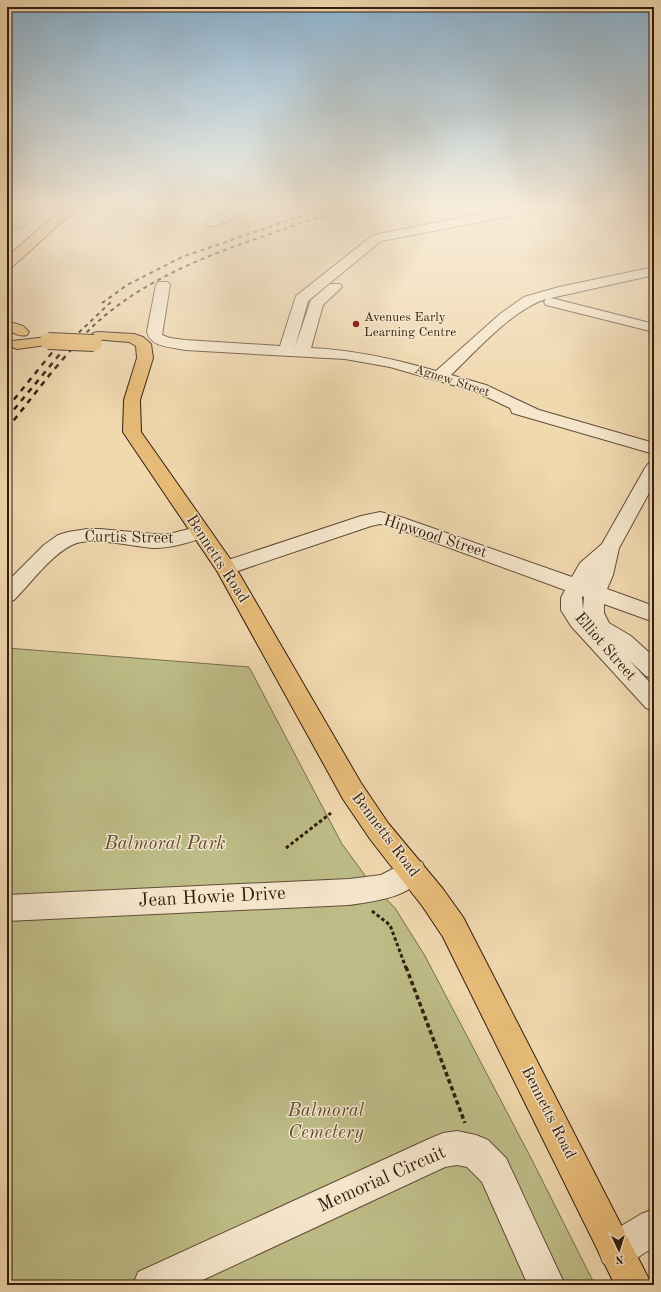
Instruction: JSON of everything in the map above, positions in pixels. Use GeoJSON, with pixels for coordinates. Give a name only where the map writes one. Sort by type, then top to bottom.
{"type":"FeatureCollection","features":[{"type":"Feature","properties":{"kind":"main road"},"geometry":{"type":"LineString","coordinates":[[7,325],[18,329],[13,345]]}},
{"type":"Feature","properties":{"kind":"main road","name":"Bennetts Road"},"geometry":{"type":"LineString","coordinates":[[13,345],[51,337],[138,340],[144,347],[145,354],[133,393],[130,417],[132,432],[226,568],[352,791],[379,831],[412,871],[453,927],[634,1285]]}},
{"type":"Feature","properties":{"kind":"main road","name":"Bennetts Road"},"geometry":{"type":"LineString","coordinates":[[96,339],[120,345],[131,352],[130,370],[133,393]]}},
{"type":"Feature","properties":{"kind":"street"},"geometry":{"type":"LineString","coordinates":[[286,352],[300,302],[303,297],[340,267]]}},
{"type":"Feature","properties":{"kind":"street"},"geometry":{"type":"LineString","coordinates":[[302,352],[317,302],[360,267]]}},
{"type":"Feature","properties":{"kind":"street"},"geometry":{"type":"LineString","coordinates":[[441,375],[465,355],[510,312],[527,301],[654,271]]}},
{"type":"Feature","properties":{"kind":"street"},"geometry":{"type":"LineString","coordinates":[[510,312],[654,280]]}},
{"type":"Feature","properties":{"kind":"street","name":"Agnew Street"},"geometry":{"type":"LineString","coordinates":[[163,285],[154,331],[156,338],[166,342],[196,346],[348,355],[441,375],[480,388],[533,413]]}},
{"type":"Feature","properties":{"kind":"street"},"geometry":{"type":"LineString","coordinates":[[551,302],[654,328]]}},
{"type":"Feature","properties":{"kind":"street"},"geometry":{"type":"LineString","coordinates":[[292,330],[308,331]]}},
{"type":"Feature","properties":{"kind":"street","name":"Agnew Street"},"geometry":{"type":"LineString","coordinates":[[145,354],[196,346]]}},
{"type":"Feature","properties":{"kind":"street"},"geometry":{"type":"LineString","coordinates":[[465,355],[464,364],[466,369],[500,397]]}},
{"type":"Feature","properties":{"kind":"street","name":"Agnew Street"},"geometry":{"type":"LineString","coordinates":[[367,359],[406,375],[654,449]]}},
{"type":"Feature","properties":{"kind":"street"},"geometry":{"type":"LineString","coordinates":[[522,397],[654,437]]}},
{"type":"Feature","properties":{"kind":"street"},"geometry":{"type":"LineString","coordinates":[[586,590],[603,575],[609,548],[654,468]]}},
{"type":"Feature","properties":{"kind":"street","name":"Hipwood Street"},"geometry":{"type":"LineString","coordinates":[[226,568],[368,520],[380,518],[394,521],[650,614]]}},
{"type":"Feature","properties":{"kind":"street","name":"Curtis Street"},"geometry":{"type":"LineString","coordinates":[[7,595],[55,547],[65,540],[77,537],[92,536],[165,541],[184,538],[201,532]]}},
{"type":"Feature","properties":{"kind":"street","name":"Elliot Street"},"geometry":{"type":"LineString","coordinates":[[654,670],[623,642],[598,626],[586,590],[570,602],[576,617],[654,702]]}},
{"type":"Feature","properties":{"kind":"street","name":"Jean Howie Drive"},"geometry":{"type":"LineString","coordinates":[[7,908],[349,892],[386,887],[412,871]]}},
{"type":"Feature","properties":{"kind":"street","name":"Memorial Circuit"},"geometry":{"type":"LineString","coordinates":[[152,1285],[443,1150],[457,1148],[476,1152]]}},
{"type":"Feature","properties":{"kind":"street"},"geometry":{"type":"LineString","coordinates":[[476,1152],[494,1170],[547,1285]]}},
{"type":"Feature","properties":{"kind":"street"},"geometry":{"type":"LineString","coordinates":[[616,1250],[654,1227]]}},
{"type":"Feature","properties":{"kind":"path"},"geometry":{"type":"LineString","coordinates":[[286,848],[331,813]]}},
{"type":"Feature","properties":{"kind":"path"},"geometry":{"type":"LineString","coordinates":[[349,892],[390,926],[476,1152]]}},
{"type":"Feature","properties":{"kind":"green space"},"geometry":{"type":"Polygon","coordinates":[[[7,648],[249,667],[342,844],[369,881],[395,908],[425,956],[532,1160],[595,1285],[7,1285],[7,648]]]}},
{"type":"Feature","properties":{"kind":"railway"},"geometry":{"type":"LineString","coordinates":[[102,303],[127,285],[162,267]]}},
{"type":"Feature","properties":{"kind":"railway"},"geometry":{"type":"LineString","coordinates":[[82,337],[109,312],[139,291],[185,267]]}},
{"type":"Feature","properties":{"kind":"railway"},"geometry":{"type":"LineString","coordinates":[[74,337],[111,302]]}},
{"type":"Feature","properties":{"kind":"railway"},"geometry":{"type":"LineString","coordinates":[[7,418],[74,337]]}},
{"type":"Feature","properties":{"kind":"railway"},"geometry":{"type":"LineString","coordinates":[[7,429],[51,373],[82,337]]}},
{"type":"Feature","properties":{"kind":"railway"},"geometry":{"type":"LineString","coordinates":[[7,408],[55,349]]}},
{"type":"Feature","properties":{"kind":"place","name":"Avenues Early Learning Centre"},"geometry":{"type":"Point","coordinates":[356,324]}},
{"type":"Feature","properties":{"kind":"park label","name":"Balmoral Park"},"geometry":{"type":"Point","coordinates":[165,844]}},
{"type":"Feature","properties":{"kind":"park label","name":"Balmoral Cemetery"},"geometry":{"type":"Point","coordinates":[326,1122]}}]}
